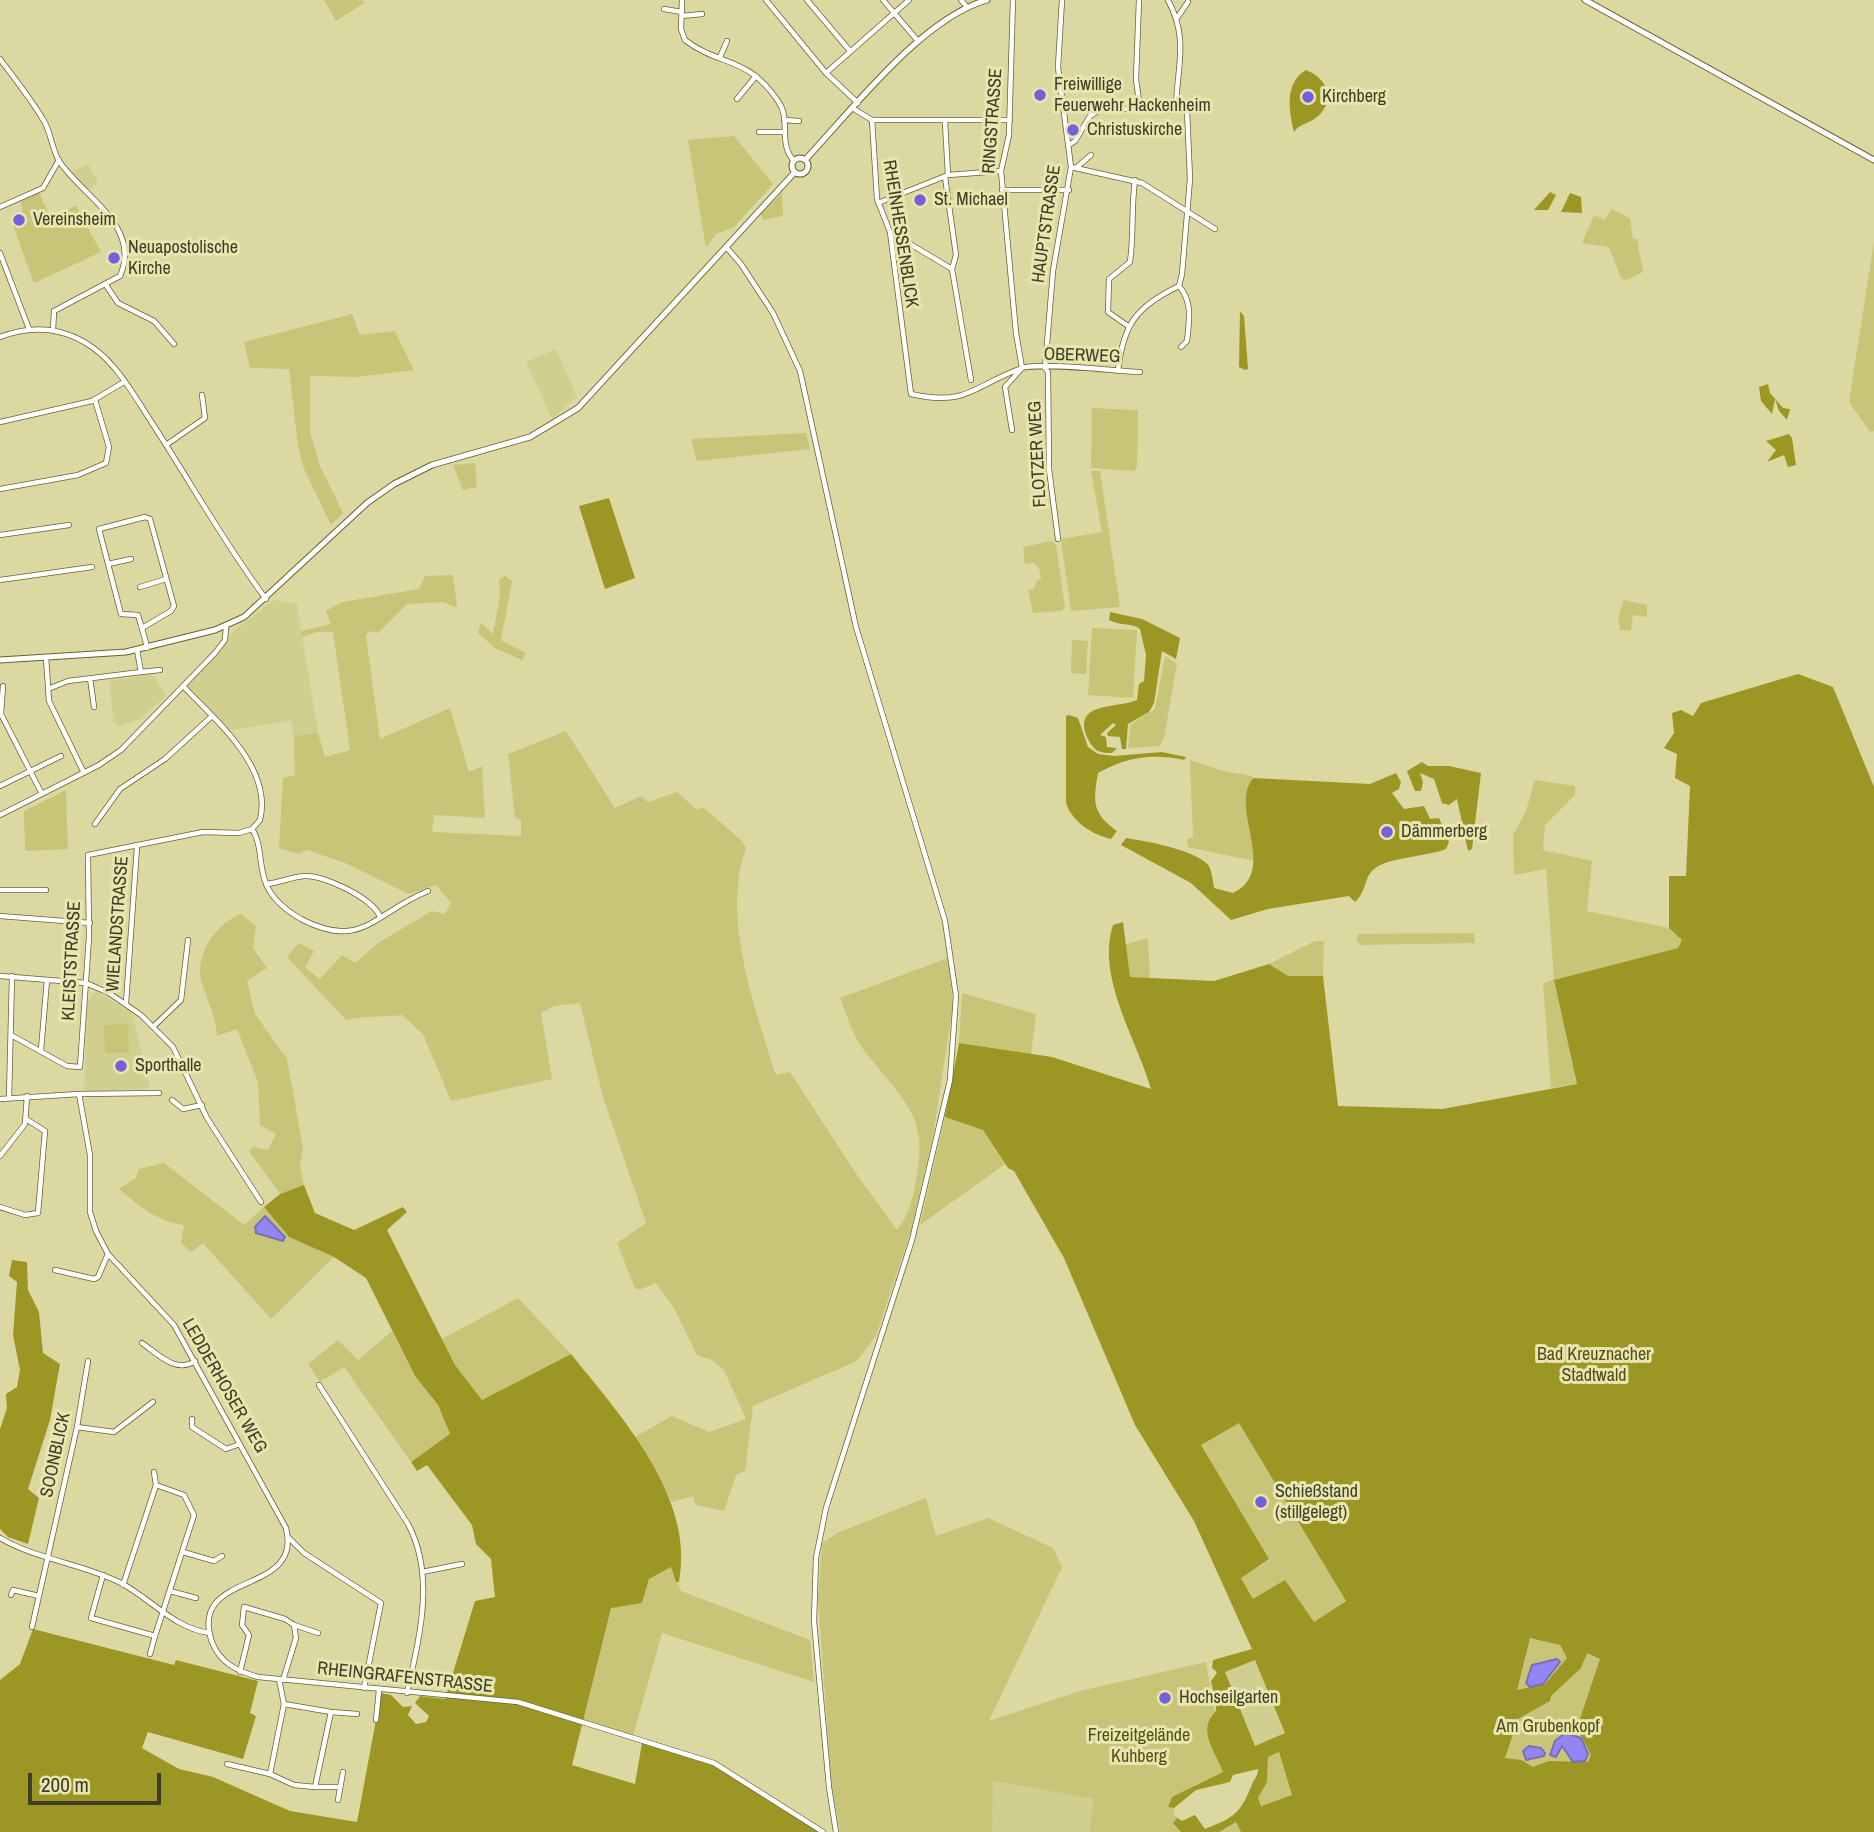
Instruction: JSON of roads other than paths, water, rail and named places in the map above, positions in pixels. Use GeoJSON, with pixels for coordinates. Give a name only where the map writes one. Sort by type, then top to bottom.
{"type":"FeatureCollection","features":[{"type":"Feature","properties":{"kind":"main road"},"geometry":{"type":"LineString","coordinates":[[795,172],[794,161],[805,160],[918,41],[942,20],[987,0]]}},
{"type":"Feature","properties":{"kind":"main road"},"geometry":{"type":"LineString","coordinates":[[1585,0],[1874,160]]}},
{"type":"Feature","properties":{"kind":"main road"},"geometry":{"type":"LineString","coordinates":[[0,660],[137,650],[226,627],[244,617],[368,503],[394,484],[432,465],[530,437],[572,413],[597,390],[795,172],[805,172],[808,165],[805,160]]}},
{"type":"Feature","properties":{"kind":"street"},"geometry":{"type":"LineString","coordinates":[[681,0],[681,34],[685,40],[739,63],[756,76],[780,103],[784,120],[784,147],[794,161]]}},
{"type":"Feature","properties":{"kind":"street"},"geometry":{"type":"LineString","coordinates":[[765,0],[826,73],[859,103]]}},
{"type":"Feature","properties":{"kind":"street"},"geometry":{"type":"LineString","coordinates":[[807,0],[850,51]]}},
{"type":"Feature","properties":{"kind":"street"},"geometry":{"type":"LineString","coordinates":[[883,0],[918,41]]}},
{"type":"Feature","properties":{"kind":"street"},"geometry":{"type":"LineString","coordinates":[[826,73],[909,0]]}},
{"type":"Feature","properties":{"kind":"street"},"geometry":{"type":"LineString","coordinates":[[961,0],[967,7]]}},
{"type":"Feature","properties":{"kind":"street","name":"RINGSTRASSE"},"geometry":{"type":"LineString","coordinates":[[1013,0],[1010,120],[1001,171],[1016,333],[1022,368]]}},
{"type":"Feature","properties":{"kind":"street","name":"HAUPTSTRASSE"},"geometry":{"type":"LineString","coordinates":[[1045,368],[1054,271],[1074,167],[1058,67],[1062,0]]}},
{"type":"Feature","properties":{"kind":"street"},"geometry":{"type":"LineString","coordinates":[[1139,0],[1136,79],[1140,109]]}},
{"type":"Feature","properties":{"kind":"street"},"geometry":{"type":"LineString","coordinates":[[1168,0],[1177,18],[1182,69],[1176,79],[1176,111]]}},
{"type":"Feature","properties":{"kind":"street"},"geometry":{"type":"LineString","coordinates":[[1177,18],[1188,2]]}},
{"type":"Feature","properties":{"kind":"street"},"geometry":{"type":"LineString","coordinates":[[664,9],[682,14],[702,14]]}},
{"type":"Feature","properties":{"kind":"street"},"geometry":{"type":"LineString","coordinates":[[720,57],[727,41]]}},
{"type":"Feature","properties":{"kind":"street"},"geometry":{"type":"LineString","coordinates":[[0,59],[44,121],[59,160],[114,222],[123,238],[125,265],[120,276],[54,311],[52,330]]}},
{"type":"Feature","properties":{"kind":"street"},"geometry":{"type":"LineString","coordinates":[[737,99],[756,76]]}},
{"type":"Feature","properties":{"kind":"street"},"geometry":{"type":"LineString","coordinates":[[1069,145],[1075,141],[1090,116],[1103,108],[1176,111],[1208,106]]}},
{"type":"Feature","properties":{"kind":"street"},"geometry":{"type":"LineString","coordinates":[[854,109],[872,120],[1010,120]]}},
{"type":"Feature","properties":{"kind":"street"},"geometry":{"type":"LineString","coordinates":[[1181,347],[1187,341],[1190,313],[1187,297],[1179,286],[1189,215],[1187,110]]}},
{"type":"Feature","properties":{"kind":"street"},"geometry":{"type":"LineString","coordinates":[[784,120],[799,121]]}},
{"type":"Feature","properties":{"kind":"street","name":"RHEINHESSENBLICK"},"geometry":{"type":"LineString","coordinates":[[872,120],[878,203],[890,232],[911,394]]}},
{"type":"Feature","properties":{"kind":"street"},"geometry":{"type":"LineString","coordinates":[[945,122],[946,176],[956,255],[952,269],[971,380]]}},
{"type":"Feature","properties":{"kind":"street"},"geometry":{"type":"LineString","coordinates":[[759,132],[784,132]]}},
{"type":"Feature","properties":{"kind":"street"},"geometry":{"type":"LineString","coordinates":[[1074,167],[1091,155]]}},
{"type":"Feature","properties":{"kind":"street"},"geometry":{"type":"LineString","coordinates":[[0,208],[43,188],[59,160]]}},
{"type":"Feature","properties":{"kind":"street"},"geometry":{"type":"LineString","coordinates":[[1074,167],[1135,180],[1215,229]]}},
{"type":"Feature","properties":{"kind":"street"},"geometry":{"type":"LineString","coordinates":[[878,203],[946,176],[1001,171]]}},
{"type":"Feature","properties":{"kind":"street"},"geometry":{"type":"LineString","coordinates":[[1128,326],[1108,312],[1109,279],[1129,261],[1134,232],[1130,208],[1135,180]]}},
{"type":"Feature","properties":{"kind":"street"},"geometry":{"type":"LineString","coordinates":[[1002,190],[1069,190]]}},
{"type":"Feature","properties":{"kind":"street"},"geometry":{"type":"LineString","coordinates":[[890,232],[952,269]]}},
{"type":"Feature","properties":{"kind":"street"},"geometry":{"type":"LineString","coordinates":[[725,246],[741,264],[773,313],[800,371],[856,627],[945,921],[956,996],[950,1080],[912,1240],[826,1507],[816,1558],[814,1621],[829,1787],[836,1832]]}},
{"type":"Feature","properties":{"kind":"street"},"geometry":{"type":"LineString","coordinates":[[0,253],[29,329]]}},
{"type":"Feature","properties":{"kind":"street"},"geometry":{"type":"LineString","coordinates":[[106,285],[118,303],[154,321],[174,344]]}},
{"type":"Feature","properties":{"kind":"street"},"geometry":{"type":"LineString","coordinates":[[1118,371],[1121,347],[1128,326],[1143,307],[1179,286]]}},
{"type":"Feature","properties":{"kind":"street"},"geometry":{"type":"LineString","coordinates":[[0,337],[29,329],[52,330],[93,348],[124,382],[266,599]]}},
{"type":"Feature","properties":{"kind":"street","name":"OBERWEG"},"geometry":{"type":"LineString","coordinates":[[1012,430],[1005,387],[1022,368]]}},
{"type":"Feature","properties":{"kind":"street","name":"OBERWEG"},"geometry":{"type":"LineString","coordinates":[[911,394],[938,400],[973,393],[1022,368],[1140,372]]}},
{"type":"Feature","properties":{"kind":"street","name":"FLOTZER WEG"},"geometry":{"type":"LineString","coordinates":[[1045,368],[1048,372],[1049,470],[1058,539]]}},
{"type":"Feature","properties":{"kind":"street"},"geometry":{"type":"LineString","coordinates":[[0,422],[95,400],[124,382]]}},
{"type":"Feature","properties":{"kind":"street"},"geometry":{"type":"LineString","coordinates":[[166,445],[205,418],[202,395]]}},
{"type":"Feature","properties":{"kind":"street"},"geometry":{"type":"LineString","coordinates":[[0,489],[78,475],[106,463],[109,447],[95,400]]}},
{"type":"Feature","properties":{"kind":"street"},"geometry":{"type":"LineString","coordinates":[[142,628],[173,609],[148,517],[99,529],[121,614],[136,613],[147,648]]}},
{"type":"Feature","properties":{"kind":"street"},"geometry":{"type":"LineString","coordinates":[[0,535],[69,525]]}},
{"type":"Feature","properties":{"kind":"street"},"geometry":{"type":"LineString","coordinates":[[108,564],[131,559]]}},
{"type":"Feature","properties":{"kind":"street"},"geometry":{"type":"LineString","coordinates":[[0,580],[92,567]]}},
{"type":"Feature","properties":{"kind":"street"},"geometry":{"type":"LineString","coordinates":[[140,587],[166,579]]}},
{"type":"Feature","properties":{"kind":"street"},"geometry":{"type":"LineString","coordinates":[[0,815],[83,773],[121,750],[184,687],[222,644],[226,627]]}},
{"type":"Feature","properties":{"kind":"street"},"geometry":{"type":"LineString","coordinates":[[215,630],[222,634],[222,644]]}},
{"type":"Feature","properties":{"kind":"street"},"geometry":{"type":"LineString","coordinates":[[137,650],[141,673]]}},
{"type":"Feature","properties":{"kind":"street"},"geometry":{"type":"LineString","coordinates":[[46,657],[48,701],[83,773]]}},
{"type":"Feature","properties":{"kind":"street"},"geometry":{"type":"LineString","coordinates":[[48,689],[68,681],[160,670]]}},
{"type":"Feature","properties":{"kind":"street"},"geometry":{"type":"LineString","coordinates":[[90,678],[94,707]]}},
{"type":"Feature","properties":{"kind":"street"},"geometry":{"type":"LineString","coordinates":[[3,686],[1,714],[42,794]]}},
{"type":"Feature","properties":{"kind":"street"},"geometry":{"type":"LineString","coordinates":[[137,847],[203,832],[239,833],[252,829],[261,815],[257,781],[239,748],[184,687]]}},
{"type":"Feature","properties":{"kind":"street"},"geometry":{"type":"LineString","coordinates":[[94,824],[120,789],[165,759],[211,716]]}},
{"type":"Feature","properties":{"kind":"street"},"geometry":{"type":"LineString","coordinates":[[0,786],[61,756]]}},
{"type":"Feature","properties":{"kind":"street"},"geometry":{"type":"LineString","coordinates":[[252,829],[266,884],[276,900],[290,912],[330,932],[350,932],[428,891]]}},
{"type":"Feature","properties":{"kind":"street","name":"KLEISTSTRASSE"},"geometry":{"type":"LineString","coordinates":[[41,1050],[71,1068],[80,1068],[90,923],[88,855],[137,847]]}},
{"type":"Feature","properties":{"kind":"street","name":"WIELANDSTRASSE"},"geometry":{"type":"LineString","coordinates":[[126,1003],[137,847]]}},
{"type":"Feature","properties":{"kind":"street"},"geometry":{"type":"LineString","coordinates":[[266,884],[305,876],[317,877],[369,901],[380,916]]}},
{"type":"Feature","properties":{"kind":"street"},"geometry":{"type":"LineString","coordinates":[[0,890],[46,890]]}},
{"type":"Feature","properties":{"kind":"street"},"geometry":{"type":"LineString","coordinates":[[0,916],[90,923]]}},
{"type":"Feature","properties":{"kind":"street"},"geometry":{"type":"LineString","coordinates":[[154,1026],[181,1000],[188,940]]}},
{"type":"Feature","properties":{"kind":"street"},"geometry":{"type":"LineString","coordinates":[[0,976],[86,983],[126,1003],[154,1026],[170,1042],[184,1064],[202,1105],[261,1202]]}},
{"type":"Feature","properties":{"kind":"street"},"geometry":{"type":"LineString","coordinates":[[9,1098],[12,976]]}},
{"type":"Feature","properties":{"kind":"street"},"geometry":{"type":"LineString","coordinates":[[11,1035],[41,1050],[47,980]]}},
{"type":"Feature","properties":{"kind":"street"},"geometry":{"type":"LineString","coordinates":[[0,1099],[159,1093]]}},
{"type":"Feature","properties":{"kind":"street","name":"LEDDERHOSER WEG"},"geometry":{"type":"LineString","coordinates":[[79,1094],[90,1155],[90,1212],[108,1254],[165,1313],[195,1361],[277,1510],[288,1537]]}},
{"type":"Feature","properties":{"kind":"street"},"geometry":{"type":"LineString","coordinates":[[0,1156],[26,1119],[27,1096]]}},
{"type":"Feature","properties":{"kind":"street"},"geometry":{"type":"LineString","coordinates":[[172,1100],[183,1109],[202,1105]]}},
{"type":"Feature","properties":{"kind":"street"},"geometry":{"type":"LineString","coordinates":[[0,1207],[25,1215],[38,1213],[45,1131],[26,1119]]}},
{"type":"Feature","properties":{"kind":"street"},"geometry":{"type":"LineString","coordinates":[[55,1270],[94,1279],[98,1277],[108,1254]]}},
{"type":"Feature","properties":{"kind":"street"},"geometry":{"type":"LineString","coordinates":[[142,1343],[177,1366],[186,1366],[195,1361]]}},
{"type":"Feature","properties":{"kind":"street","name":"SOONBLICK"},"geometry":{"type":"LineString","coordinates":[[32,1626],[77,1427],[88,1360]]}},
{"type":"Feature","properties":{"kind":"street"},"geometry":{"type":"LineString","coordinates":[[319,1385],[408,1524],[418,1546],[422,1572],[421,1626],[407,1693]]}},
{"type":"Feature","properties":{"kind":"street"},"geometry":{"type":"LineString","coordinates":[[77,1427],[114,1432],[153,1402]]}},
{"type":"Feature","properties":{"kind":"street"},"geometry":{"type":"LineString","coordinates":[[192,1419],[192,1427],[226,1449],[240,1444]]}},
{"type":"Feature","properties":{"kind":"street"},"geometry":{"type":"LineString","coordinates":[[123,1585],[156,1485],[154,1472]]}},
{"type":"Feature","properties":{"kind":"street"},"geometry":{"type":"LineString","coordinates":[[150,1654],[194,1515],[193,1508],[184,1495],[156,1485]]}},
{"type":"Feature","properties":{"kind":"street"},"geometry":{"type":"LineString","coordinates":[[288,1537],[288,1549],[278,1564],[227,1592],[218,1601],[212,1614],[210,1633],[222,1658],[240,1672],[249,1635],[241,1616],[243,1607],[253,1608],[318,1633]]}},
{"type":"Feature","properties":{"kind":"street"},"geometry":{"type":"LineString","coordinates":[[288,1537],[304,1553],[381,1603],[364,1688]]}},
{"type":"Feature","properties":{"kind":"street"},"geometry":{"type":"LineString","coordinates":[[0,1538],[103,1575],[187,1627],[210,1633]]}},
{"type":"Feature","properties":{"kind":"street"},"geometry":{"type":"LineString","coordinates":[[183,1552],[214,1561],[222,1556]]}},
{"type":"Feature","properties":{"kind":"street"},"geometry":{"type":"LineString","coordinates":[[422,1572],[462,1564]]}},
{"type":"Feature","properties":{"kind":"street"},"geometry":{"type":"LineString","coordinates":[[103,1575],[91,1618],[155,1636]]}},
{"type":"Feature","properties":{"kind":"street"},"geometry":{"type":"LineString","coordinates":[[10,1595],[13,1590],[39,1597]]}},
{"type":"Feature","properties":{"kind":"street"},"geometry":{"type":"LineString","coordinates":[[170,1591],[196,1598]]}},
{"type":"Feature","properties":{"kind":"street"},"geometry":{"type":"LineString","coordinates":[[270,1774],[284,1704],[281,1680],[296,1638],[294,1625]]}},
{"type":"Feature","properties":{"kind":"street","name":"RHEINGRAFENSTRASSE"},"geometry":{"type":"LineString","coordinates":[[240,1672],[281,1680],[518,1702],[686,1752],[714,1763],[823,1832]]}},
{"type":"Feature","properties":{"kind":"street"},"geometry":{"type":"LineString","coordinates":[[376,1720],[379,1690]]}},
{"type":"Feature","properties":{"kind":"street"},"geometry":{"type":"LineString","coordinates":[[284,1704],[357,1714]]}},
{"type":"Feature","properties":{"kind":"street"},"geometry":{"type":"LineString","coordinates":[[315,1787],[331,1712]]}},
{"type":"Feature","properties":{"kind":"street"},"geometry":{"type":"LineString","coordinates":[[227,1764],[270,1774],[295,1785],[340,1787]]}},
{"type":"Feature","properties":{"kind":"street"},"geometry":{"type":"LineString","coordinates":[[338,1800],[343,1772]]}},
{"type":"Feature","properties":{"kind":"place","name":"Freiwillige Feuerwehr Hackenheim"},"geometry":{"type":"Point","coordinates":[1040,95]}},
{"type":"Feature","properties":{"kind":"place","name":"Kirchberg"},"geometry":{"type":"Point","coordinates":[1308,97]}},
{"type":"Feature","properties":{"kind":"place","name":"Christuskirche"},"geometry":{"type":"Point","coordinates":[1073,130]}},
{"type":"Feature","properties":{"kind":"place","name":"St. Michael"},"geometry":{"type":"Point","coordinates":[920,200]}},
{"type":"Feature","properties":{"kind":"place","name":"Vereinsheim"},"geometry":{"type":"Point","coordinates":[19,220]}},
{"type":"Feature","properties":{"kind":"place","name":"Neuapostolische Kirche"},"geometry":{"type":"Point","coordinates":[114,258]}},
{"type":"Feature","properties":{"kind":"place","name":"Dämmerberg"},"geometry":{"type":"Point","coordinates":[1387,832]}},
{"type":"Feature","properties":{"kind":"place","name":"Sporthalle"},"geometry":{"type":"Point","coordinates":[121,1066]}},
{"type":"Feature","properties":{"kind":"place","name":"Schießstand (stillgelegt)"},"geometry":{"type":"Point","coordinates":[1261,1502]}},
{"type":"Feature","properties":{"kind":"place","name":"Hochseilgarten"},"geometry":{"type":"Point","coordinates":[1165,1698]}},
{"type":"Feature","properties":{"kind":"park label","name":"Bad Kreuznacher Stadtwald"},"geometry":{"type":"Point","coordinates":[1594,1365]}},
{"type":"Feature","properties":{"kind":"park label","name":"Am Grubenkopf"},"geometry":{"type":"Point","coordinates":[1548,1727]}},
{"type":"Feature","properties":{"kind":"park label","name":"Freizeitgelände Kuhberg"},"geometry":{"type":"Point","coordinates":[1139,1746]}}]}
